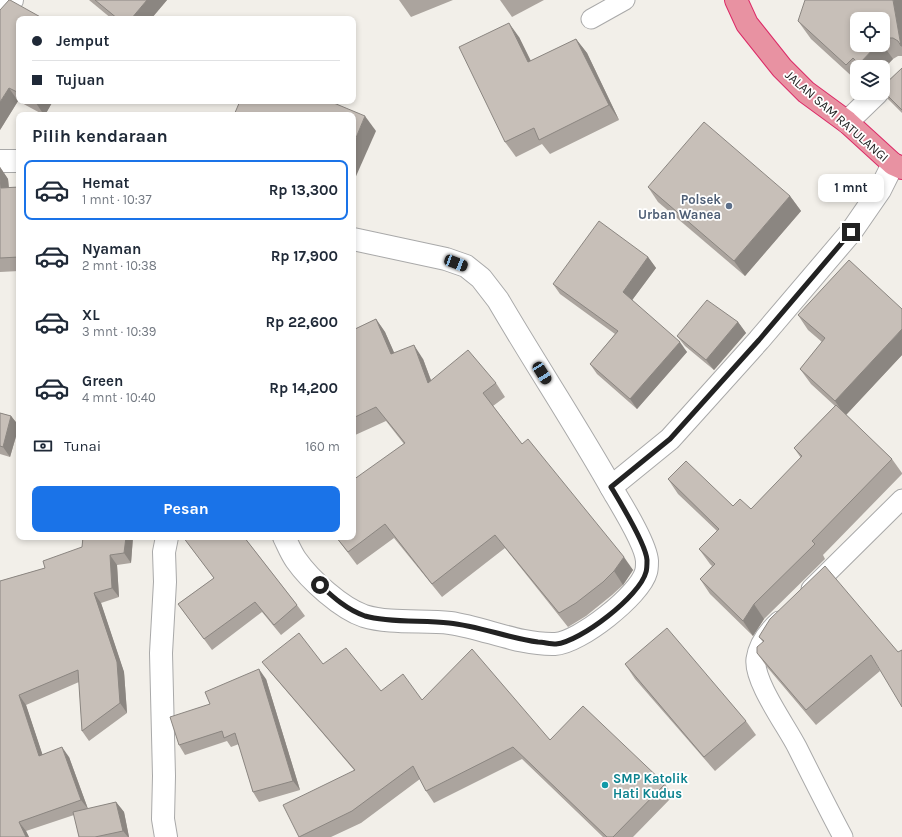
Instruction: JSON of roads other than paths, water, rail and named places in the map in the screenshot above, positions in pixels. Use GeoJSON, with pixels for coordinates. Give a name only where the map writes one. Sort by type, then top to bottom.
{"type":"FeatureCollection","features":[{"type":"Feature","properties":{"kind":"highway","name":"JALAN SAM RATULANGI"},"geometry":{"type":"LineString","coordinates":[[736,0],[747,24],[782,68],[806,92],[847,122],[898,166]]}},
{"type":"Feature","properties":{"kind":"street"},"geometry":{"type":"LineString","coordinates":[[0,16],[12,0]]}},
{"type":"Feature","properties":{"kind":"street"},"geometry":{"type":"LineString","coordinates":[[847,122],[870,100]]}},
{"type":"Feature","properties":{"kind":"street"},"geometry":{"type":"LineString","coordinates":[[0,161],[16,161]]}},
{"type":"Feature","properties":{"kind":"street"},"geometry":{"type":"LineString","coordinates":[[611,487],[670,439],[759,340],[851,232],[898,166]]}},
{"type":"Feature","properties":{"kind":"street"},"geometry":{"type":"LineString","coordinates":[[285,540],[295,560],[310,578],[338,601],[364,616],[404,621],[450,623],[515,639],[556,644],[574,638],[613,612],[638,586],[646,572],[647,559],[642,546],[611,487],[498,300],[481,278],[466,266],[446,259],[356,240]]}},
{"type":"Feature","properties":{"kind":"street"},"geometry":{"type":"LineString","coordinates":[[166,540],[164,552],[165,582],[162,653],[164,776],[163,819],[166,837]]}},
{"type":"Feature","properties":{"kind":"lane"},"geometry":{"type":"LineString","coordinates":[[591,19],[625,0]]}},
{"type":"Feature","properties":{"kind":"lane"},"geometry":{"type":"LineString","coordinates":[[843,837],[797,746],[770,699],[756,669],[756,660],[760,645],[772,627],[902,499]]}},
{"type":"Feature","properties":{"kind":"place","name":"Polsek Urban Wanea"},"geometry":{"type":"Point","coordinates":[729,206]}},
{"type":"Feature","properties":{"kind":"place","name":"SMP Katolik Hati Kudus"},"geometry":{"type":"Point","coordinates":[605,785]}}]}
